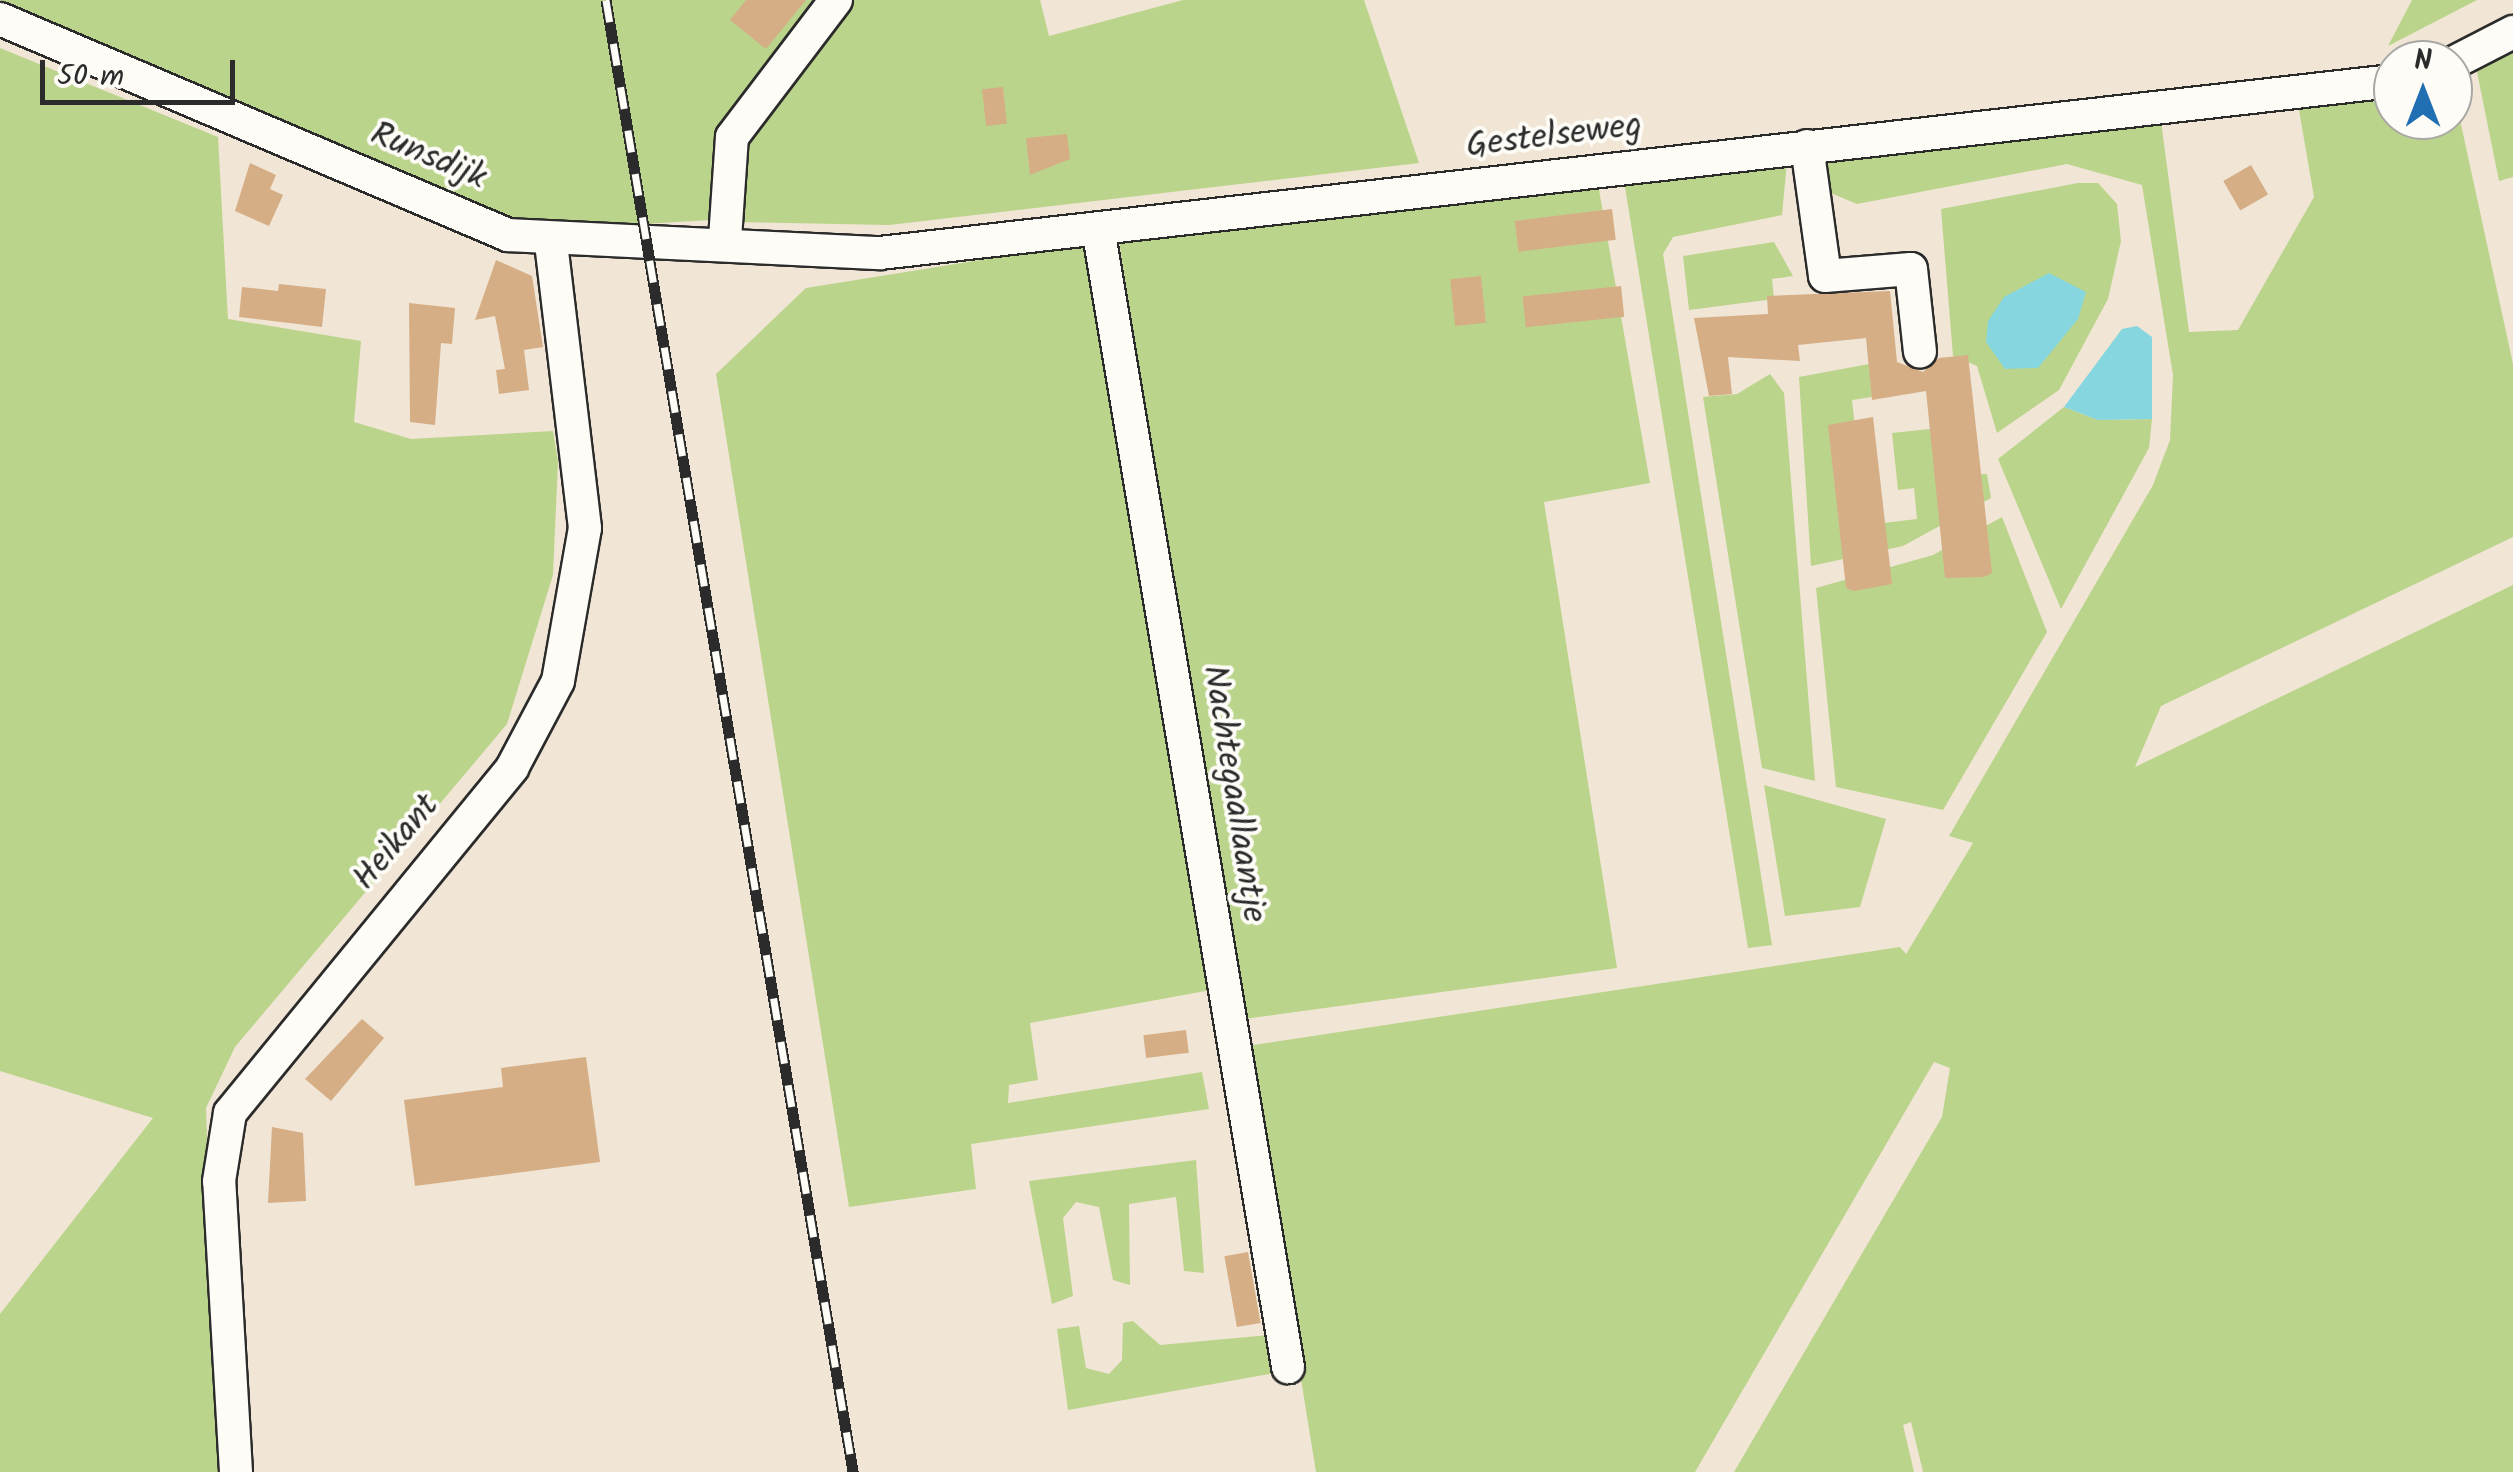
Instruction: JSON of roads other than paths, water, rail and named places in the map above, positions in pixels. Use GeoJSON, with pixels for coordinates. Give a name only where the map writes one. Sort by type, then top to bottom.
{"type":"FeatureCollection","features":[{"type":"Feature","properties":{"kind":"street"},"geometry":{"type":"LineString","coordinates":[[724,239],[732,137],[836,0]]}},
{"type":"Feature","properties":{"kind":"street","name":"Runsdijk"},"geometry":{"type":"LineString","coordinates":[[0,19],[508,235],[551,241]]}},
{"type":"Feature","properties":{"kind":"street"},"geometry":{"type":"LineString","coordinates":[[2473,53],[2513,32]]}},
{"type":"Feature","properties":{"kind":"street","name":"Gestelseweg"},"geometry":{"type":"LineString","coordinates":[[551,241],[724,239],[931,253],[1808,146],[2373,84]]}},
{"type":"Feature","properties":{"kind":"street"},"geometry":{"type":"LineString","coordinates":[[1808,146],[1825,276],[1911,269],[1920,352]]}},
{"type":"Feature","properties":{"kind":"street","name":"Nachtegaallaantje"},"geometry":{"type":"LineString","coordinates":[[1099,234],[1288,1367]]}},
{"type":"Feature","properties":{"kind":"street","name":"Heikant"},"geometry":{"type":"LineString","coordinates":[[236,1472],[220,1180],[230,1113],[512,768],[558,681],[584,528],[551,241]]}},
{"type":"Feature","properties":{"kind":"water"},"geometry":{"type":"Polygon","coordinates":[[[2049,273],[2086,292],[2078,319],[2038,368],[2005,369],[1986,342],[1988,321],[2004,297],[2049,273]]]}},
{"type":"Feature","properties":{"kind":"water"},"geometry":{"type":"Polygon","coordinates":[[[2137,326],[2152,337],[2152,419],[2098,420],[2064,407],[2122,329],[2137,326]]]}},
{"type":"Feature","properties":{"kind":"railway"},"geometry":{"type":"LineString","coordinates":[[606,0],[853,1472]]}}]}
